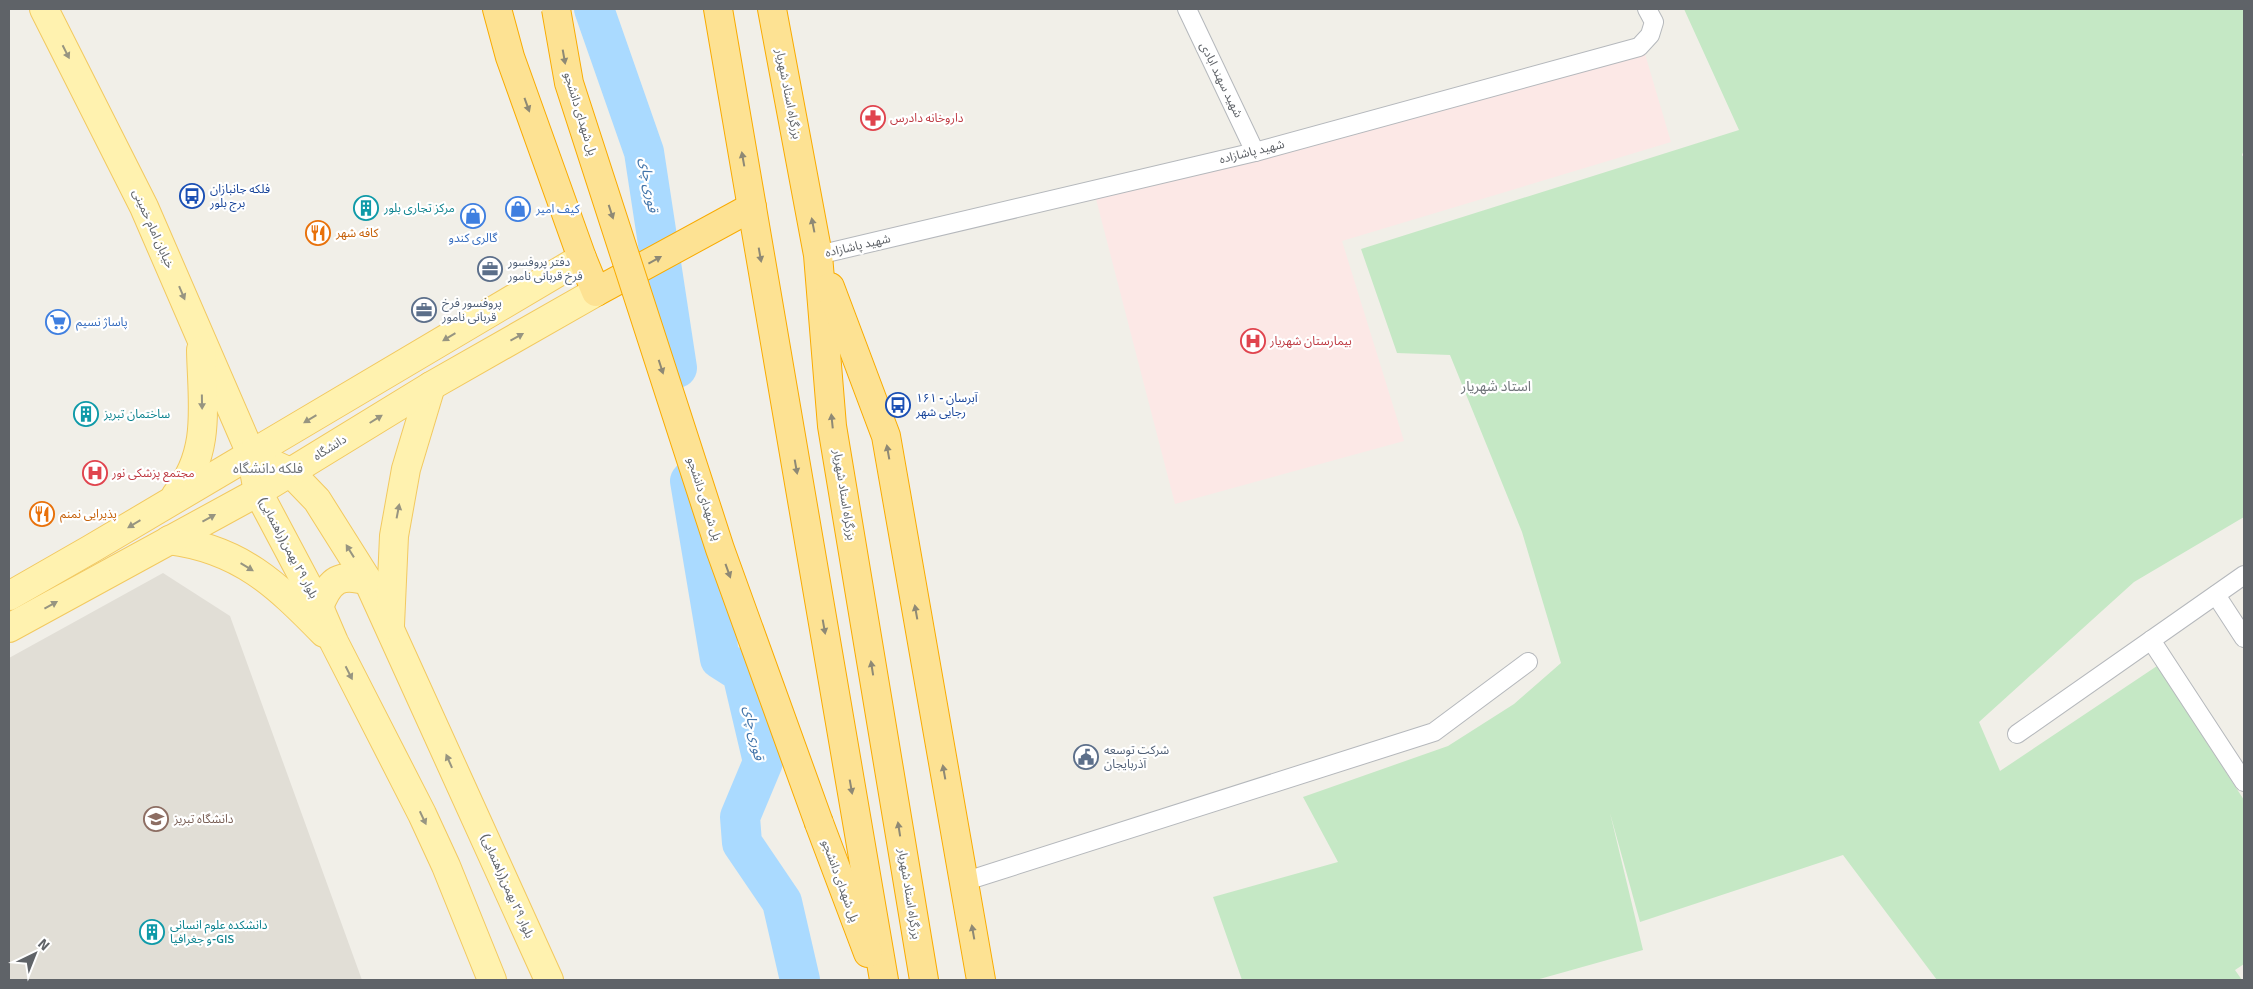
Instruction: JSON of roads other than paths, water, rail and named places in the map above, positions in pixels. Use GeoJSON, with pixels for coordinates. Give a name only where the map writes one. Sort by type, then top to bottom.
{"type":"FeatureCollection","features":[{"type":"Feature","properties":{"kind":"highway"},"geometry":{"type":"LineString","coordinates":[[497,9],[510,57],[596,292],[752,207]]}},
{"type":"Feature","properties":{"kind":"highway"},"geometry":{"type":"LineString","coordinates":[[503,9],[510,57]]}},
{"type":"Feature","properties":{"kind":"highway","name":"پل شهدای دانشجو"},"geometry":{"type":"LineString","coordinates":[[556,9],[569,83],[720,549],[863,942],[884,980]]}},
{"type":"Feature","properties":{"kind":"highway"},"geometry":{"type":"LineString","coordinates":[[718,9],[884,980]]}},
{"type":"Feature","properties":{"kind":"highway","name":"بزرگراه استاد شهریار"},"geometry":{"type":"LineString","coordinates":[[772,9],[818,255],[832,426],[924,980]]}},
{"type":"Feature","properties":{"kind":"highway"},"geometry":{"type":"LineString","coordinates":[[818,255],[886,436],[981,980]]}},
{"type":"Feature","properties":{"kind":"main road","name":"خیابان امام خمینی"},"geometry":{"type":"LineString","coordinates":[[44,9],[144,207],[251,454]]}},
{"type":"Feature","properties":{"kind":"main road"},"geometry":{"type":"LineString","coordinates":[[9,596],[170,503],[582,258]]}},
{"type":"Feature","properties":{"kind":"main road","name":"دانشگاه"},"geometry":{"type":"LineString","coordinates":[[9,628],[258,492],[431,386],[596,292]]}},
{"type":"Feature","properties":{"kind":"main road"},"geometry":{"type":"LineString","coordinates":[[170,503],[188,481],[198,456],[203,429],[200,336]]}},
{"type":"Feature","properties":{"kind":"main road"},"geometry":{"type":"LineString","coordinates":[[390,629],[394,536],[406,469],[431,386]]}},
{"type":"Feature","properties":{"kind":"main road","name":"بلوار ٢٩ بهمن(راهنمایی)"},"geometry":{"type":"LineString","coordinates":[[251,454],[290,472],[317,500],[368,581],[549,980]]}},
{"type":"Feature","properties":{"kind":"main road","name":"بلوار ٢٩ بهمن(راهنمایی)"},"geometry":{"type":"LineString","coordinates":[[251,454],[258,492],[319,607],[334,642],[422,814],[446,866],[492,980]]}},
{"type":"Feature","properties":{"kind":"main road"},"geometry":{"type":"LineString","coordinates":[[169,540],[196,544],[222,553],[267,579],[334,642]]}},
{"type":"Feature","properties":{"kind":"main road"},"geometry":{"type":"LineString","coordinates":[[319,607],[326,590],[337,579],[352,576],[368,581]]}},
{"type":"Feature","properties":{"kind":"street","name":"شهید سهند ابادی"},"geometry":{"type":"LineString","coordinates":[[1187,9],[1255,152]]}},
{"type":"Feature","properties":{"kind":"street","name":"شهید پاشازاده"},"geometry":{"type":"LineString","coordinates":[[818,255],[1255,152],[1640,47],[1650,35],[1654,22],[1647,9]]}},
{"type":"Feature","properties":{"kind":"street"},"geometry":{"type":"LineString","coordinates":[[2017,734],[2244,575]]}},
{"type":"Feature","properties":{"kind":"street"},"geometry":{"type":"LineString","coordinates":[[2216,595],[2244,638]]}},
{"type":"Feature","properties":{"kind":"street"},"geometry":{"type":"LineString","coordinates":[[2151,640],[2244,782]]}},
{"type":"Feature","properties":{"kind":"street"},"geometry":{"type":"LineString","coordinates":[[963,882],[1434,732],[1528,662]]}},
{"type":"Feature","properties":{"kind":"waterway","name":"قوری چای"},"geometry":{"type":"LineString","coordinates":[[594,9],[644,152],[677,368]]}},
{"type":"Feature","properties":{"kind":"waterway","name":"قوری چای"},"geometry":{"type":"LineString","coordinates":[[690,481],[720,659],[742,673],[763,762],[740,817],[742,843],[782,902],[800,980]]}},
{"type":"Feature","properties":{"kind":"place","name":"داروخانه دادرس"},"geometry":{"type":"Point","coordinates":[873,118]}},
{"type":"Feature","properties":{"kind":"place","name":"فلکه جانبازان برج بلور"},"geometry":{"type":"Point","coordinates":[192,196]}},
{"type":"Feature","properties":{"kind":"place","name":"مرکز تجاری بلور"},"geometry":{"type":"Point","coordinates":[366,208]}},
{"type":"Feature","properties":{"kind":"place","name":"کیف امیر"},"geometry":{"type":"Point","coordinates":[518,209]}},
{"type":"Feature","properties":{"kind":"place","name":"گالری کندو"},"geometry":{"type":"Point","coordinates":[473,216]}},
{"type":"Feature","properties":{"kind":"place","name":"کافه شهر"},"geometry":{"type":"Point","coordinates":[318,233]}},
{"type":"Feature","properties":{"kind":"place","name":"دفتر پروفسور فرخ قربانی نامور"},"geometry":{"type":"Point","coordinates":[490,269]}},
{"type":"Feature","properties":{"kind":"place","name":"پروفسور فرخ قربانی نامور"},"geometry":{"type":"Point","coordinates":[424,310]}},
{"type":"Feature","properties":{"kind":"place","name":"پاساژ نسیم"},"geometry":{"type":"Point","coordinates":[58,322]}},
{"type":"Feature","properties":{"kind":"place","name":"بیمارستان شهریار"},"geometry":{"type":"Point","coordinates":[1253,341]}},
{"type":"Feature","properties":{"kind":"place","name":"آبرسان - ۱۶۱ رجایی شهر"},"geometry":{"type":"Point","coordinates":[898,405]}},
{"type":"Feature","properties":{"kind":"place","name":"ساختمان تبریز"},"geometry":{"type":"Point","coordinates":[86,414]}},
{"type":"Feature","properties":{"kind":"place","name":"مجتمع پزشکی نور"},"geometry":{"type":"Point","coordinates":[95,473]}},
{"type":"Feature","properties":{"kind":"place","name":"پذیرایی نمنم"},"geometry":{"type":"Point","coordinates":[42,514]}},
{"type":"Feature","properties":{"kind":"place","name":"شرکت توسعه آذربایجان"},"geometry":{"type":"Point","coordinates":[1086,757]}},
{"type":"Feature","properties":{"kind":"place","name":"دانشگاه تبریز"},"geometry":{"type":"Point","coordinates":[156,819]}},
{"type":"Feature","properties":{"kind":"place","name":"دانشکده علوم انسانی و جغرافیا-GIS"},"geometry":{"type":"Point","coordinates":[152,932]}},
{"type":"Feature","properties":{"kind":"district","name":"استاد شهریار"},"geometry":{"type":"Point","coordinates":[1496,386]}},
{"type":"Feature","properties":{"kind":"district","name":"فلکه دانشگاه"},"geometry":{"type":"Point","coordinates":[268,468]}}]}
